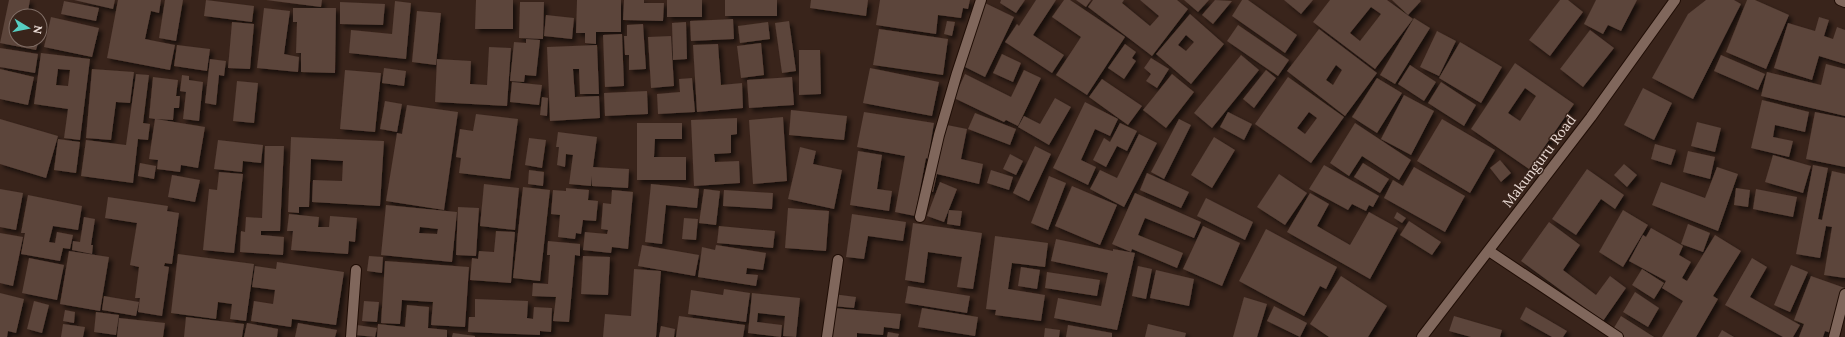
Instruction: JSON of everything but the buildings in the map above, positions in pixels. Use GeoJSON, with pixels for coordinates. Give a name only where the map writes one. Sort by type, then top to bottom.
{"type":"FeatureCollection","features":[{"type":"Feature","properties":{"kind":"street"},"geometry":{"type":"LineString","coordinates":[[920,217],[939,135],[957,73],[981,0]]}},
{"type":"Feature","properties":{"kind":"street","name":"Makunguru Road"},"geometry":{"type":"LineString","coordinates":[[1422,337],[1590,117],[1675,0]]}},
{"type":"Feature","properties":{"kind":"street"},"geometry":{"type":"LineString","coordinates":[[1840,0],[1845,2]]}},
{"type":"Feature","properties":{"kind":"street"},"geometry":{"type":"LineString","coordinates":[[1489,251],[1618,337]]}},
{"type":"Feature","properties":{"kind":"street"},"geometry":{"type":"LineString","coordinates":[[827,337],[838,260]]}},
{"type":"Feature","properties":{"kind":"street"},"geometry":{"type":"LineString","coordinates":[[351,337],[356,270]]}},
{"type":"Feature","properties":{"kind":"street"},"geometry":{"type":"LineString","coordinates":[[1834,337],[1845,294]]}}]}
